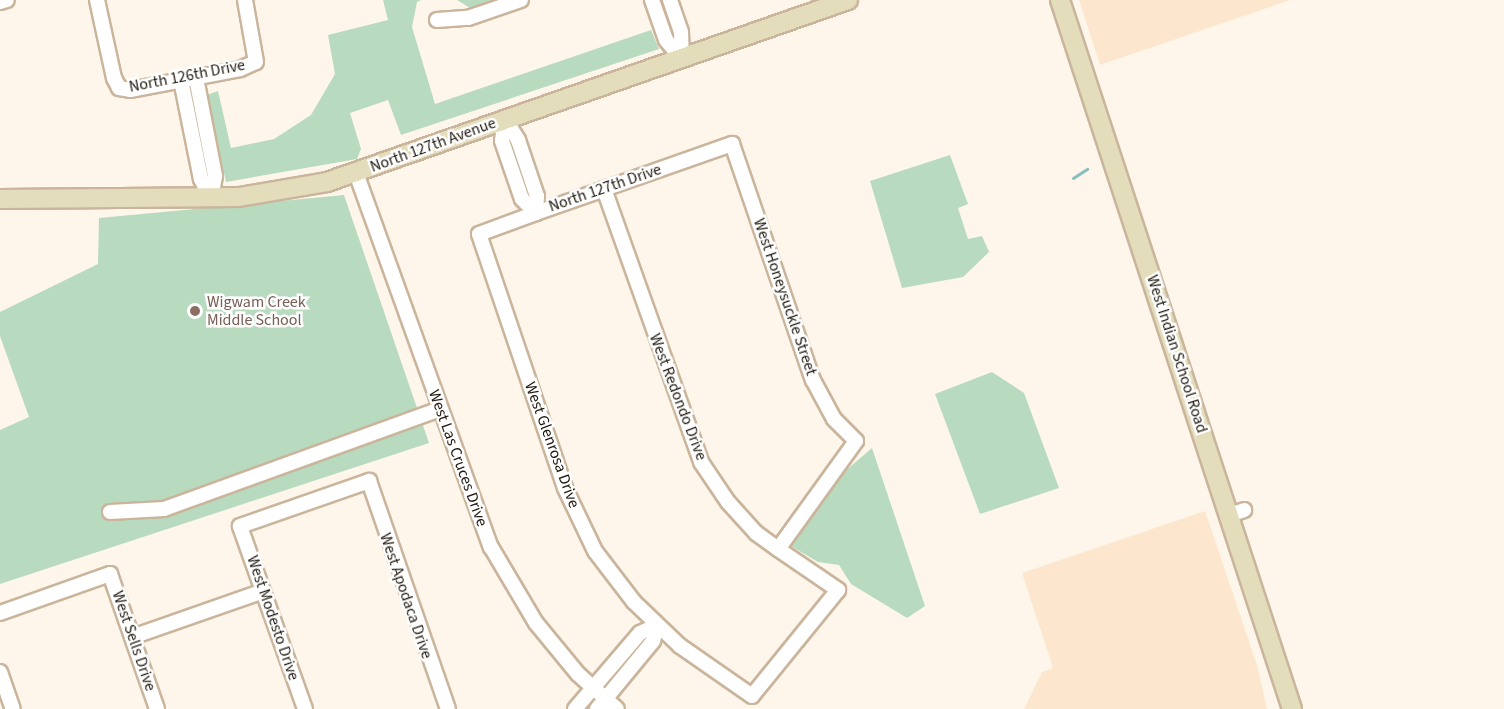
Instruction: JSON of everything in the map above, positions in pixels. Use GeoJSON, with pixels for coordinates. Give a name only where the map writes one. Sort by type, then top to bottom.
{"type":"FeatureCollection","features":[{"type":"Feature","properties":{"kind":"street"},"geometry":{"type":"LineString","coordinates":[[0,2],[7,0]]}},
{"type":"Feature","properties":{"kind":"street","name":"North 126th Drive"},"geometry":{"type":"LineString","coordinates":[[97,0],[119,88],[130,90],[196,78],[256,63],[245,0]]}},
{"type":"Feature","properties":{"kind":"street"},"geometry":{"type":"LineString","coordinates":[[437,20],[468,18],[521,0]]}},
{"type":"Feature","properties":{"kind":"street"},"geometry":{"type":"LineString","coordinates":[[652,0],[666,40],[682,59]]}},
{"type":"Feature","properties":{"kind":"street"},"geometry":{"type":"LineString","coordinates":[[670,0],[681,32],[682,59]]}},
{"type":"Feature","properties":{"kind":"street","name":"North 127th Avenue"},"geometry":{"type":"LineString","coordinates":[[0,199],[211,199],[278,192],[356,173],[848,0]]}},
{"type":"Feature","properties":{"kind":"street","name":"West Indian School Road"},"geometry":{"type":"LineString","coordinates":[[1060,0],[1237,512],[1292,709]]}},
{"type":"Feature","properties":{"kind":"street"},"geometry":{"type":"LineString","coordinates":[[196,78],[216,176],[211,199]]}},
{"type":"Feature","properties":{"kind":"street"},"geometry":{"type":"LineString","coordinates":[[181,80],[201,179],[211,199]]}},
{"type":"Feature","properties":{"kind":"street"},"geometry":{"type":"LineString","coordinates":[[505,119],[502,141],[522,199],[536,213]]}},
{"type":"Feature","properties":{"kind":"street","name":"North 127th Drive"},"geometry":{"type":"LineString","coordinates":[[479,234],[732,144]]}},
{"type":"Feature","properties":{"kind":"street","name":"West Honeysuckle Street"},"geometry":{"type":"LineString","coordinates":[[732,144],[813,380],[834,419],[856,441],[778,549]]}},
{"type":"Feature","properties":{"kind":"street","name":"West Las Cruces Drive"},"geometry":{"type":"LineString","coordinates":[[356,173],[477,515],[514,590],[543,632],[593,688],[601,704],[617,709]]}},
{"type":"Feature","properties":{"kind":"street","name":"West Redondo Drive"},"geometry":{"type":"LineString","coordinates":[[604,189],[701,462],[728,502],[756,533],[838,590],[752,696]]}},
{"type":"Feature","properties":{"kind":"street","name":"West Glenrosa Drive"},"geometry":{"type":"LineString","coordinates":[[479,234],[565,488],[595,551],[634,602],[657,625],[680,646],[752,696]]}},
{"type":"Feature","properties":{"kind":"street"},"geometry":{"type":"LineString","coordinates":[[110,512],[164,509],[440,409]]}},
{"type":"Feature","properties":{"kind":"street","name":"West Modesto Drive"},"geometry":{"type":"LineString","coordinates":[[305,709],[240,526],[369,481]]}},
{"type":"Feature","properties":{"kind":"street","name":"West Apodaca Drive"},"geometry":{"type":"LineString","coordinates":[[369,481],[448,709]]}},
{"type":"Feature","properties":{"kind":"street","name":"West Sells Drive"},"geometry":{"type":"LineString","coordinates":[[0,613],[110,574],[158,709]]}},
{"type":"Feature","properties":{"kind":"street"},"geometry":{"type":"LineString","coordinates":[[132,637],[263,591]]}},
{"type":"Feature","properties":{"kind":"street"},"geometry":{"type":"LineString","coordinates":[[575,709],[640,633],[657,625]]}},
{"type":"Feature","properties":{"kind":"street"},"geometry":{"type":"LineString","coordinates":[[601,704],[653,641],[657,625]]}},
{"type":"Feature","properties":{"kind":"street"},"geometry":{"type":"LineString","coordinates":[[0,672],[13,709]]}},
{"type":"Feature","properties":{"kind":"shaded area"},"geometry":{"type":"Polygon","coordinates":[[[1079,0],[1290,0],[1100,65],[1079,0]]]}},
{"type":"Feature","properties":{"kind":"shaded area"},"geometry":{"type":"Polygon","coordinates":[[[1205,511],[1257,665],[1267,709],[1024,709],[1042,672],[1053,668],[1022,573],[1205,511]]]}},
{"type":"Feature","properties":{"kind":"green space"},"geometry":{"type":"Polygon","coordinates":[[[383,0],[421,0],[417,2],[412,27],[435,104],[651,30],[659,49],[401,135],[388,100],[350,113],[361,149],[357,159],[226,182],[207,95],[218,91],[231,148],[274,139],[311,115],[335,74],[328,35],[388,20],[383,0]]]}},
{"type":"Feature","properties":{"kind":"green space"},"geometry":{"type":"Polygon","coordinates":[[[457,0],[491,0],[470,8],[457,0]]]}},
{"type":"Feature","properties":{"kind":"green space"},"geometry":{"type":"Polygon","coordinates":[[[950,155],[968,204],[958,208],[968,239],[982,236],[989,252],[963,277],[902,288],[870,181],[950,155]]]}},
{"type":"Feature","properties":{"kind":"green space","name":"Wigwam Creek Middle School"},"geometry":{"type":"Polygon","coordinates":[[[344,195],[429,443],[0,584],[0,430],[29,417],[0,336],[0,312],[98,264],[99,218],[344,195]]]}},
{"type":"Feature","properties":{"kind":"green space"},"geometry":{"type":"Polygon","coordinates":[[[992,372],[1024,393],[1059,488],[980,514],[935,394],[992,372]]]}},
{"type":"Feature","properties":{"kind":"green space"},"geometry":{"type":"Polygon","coordinates":[[[872,448],[925,606],[907,618],[851,584],[839,565],[818,562],[791,546],[844,472],[872,448]]]}},
{"type":"Feature","properties":{"kind":"waterway"},"geometry":{"type":"LineString","coordinates":[[1073,178],[1087,169]]}},
{"type":"Feature","properties":{"kind":"place","name":"Wigwam Creek Middle School"},"geometry":{"type":"Point","coordinates":[195,311]}}]}
